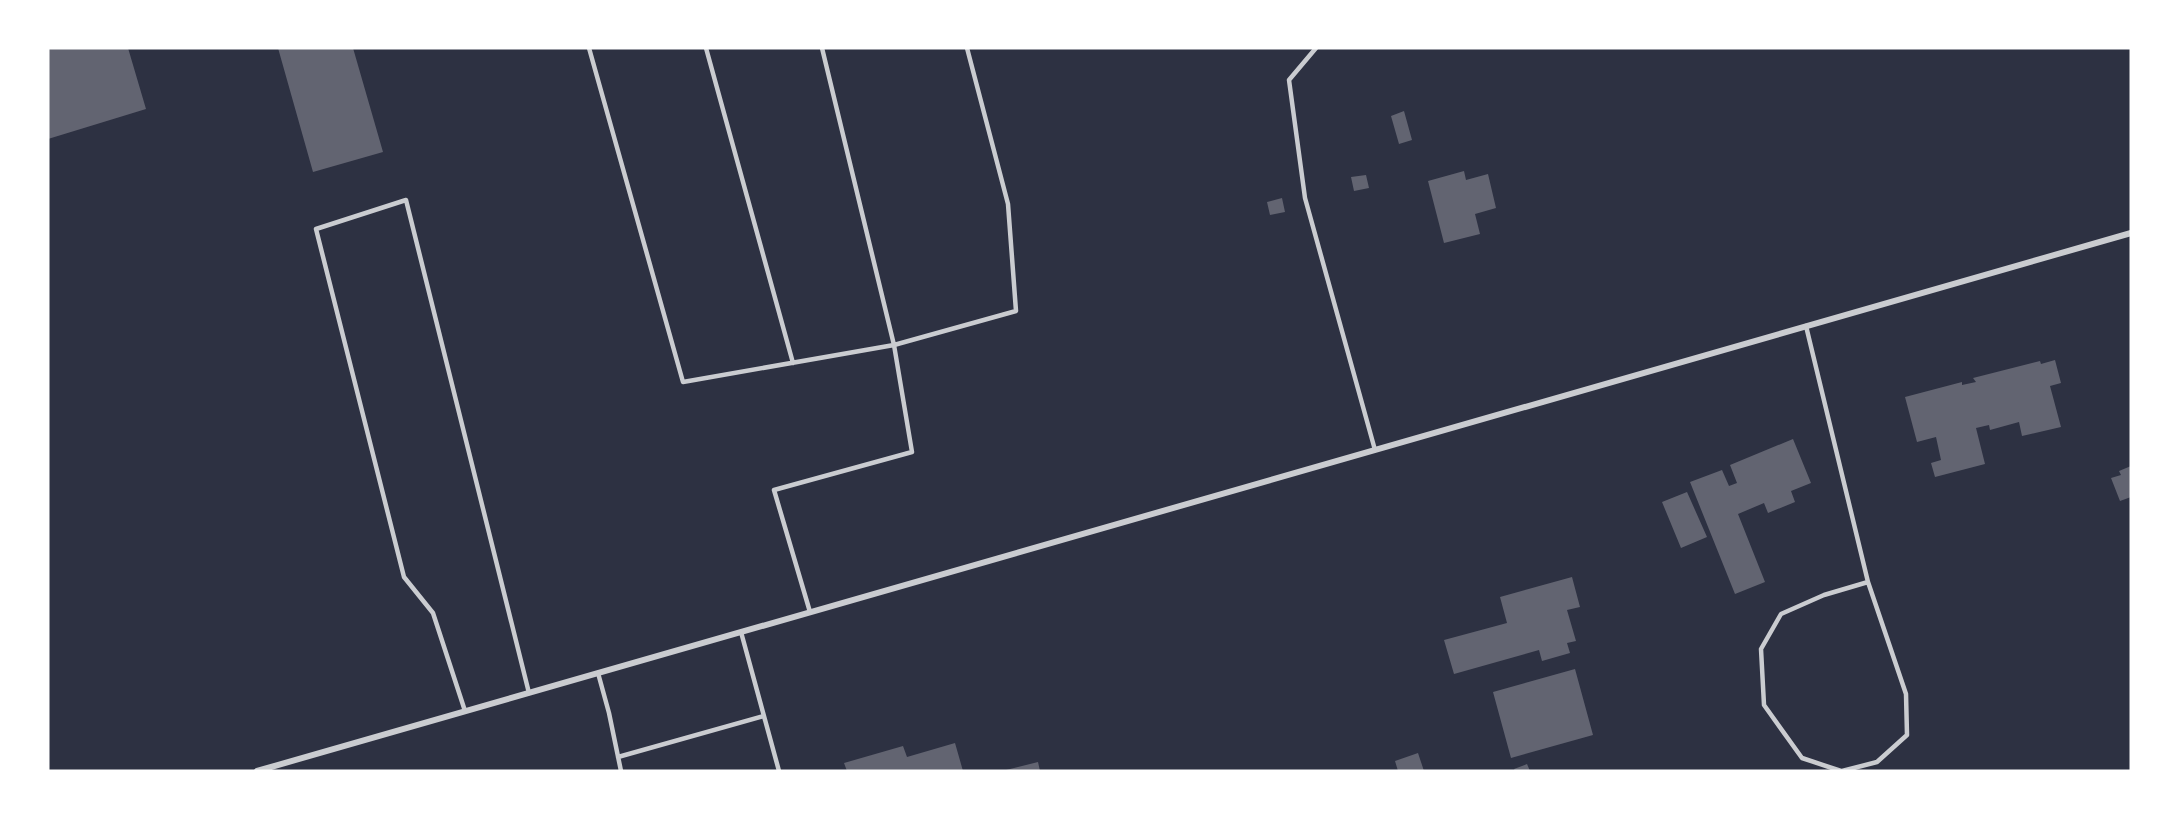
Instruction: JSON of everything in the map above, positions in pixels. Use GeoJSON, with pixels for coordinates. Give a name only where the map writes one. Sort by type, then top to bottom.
{"type":"FeatureCollection","features":[{"type":"Feature","properties":{"kind":"street"},"geometry":{"type":"LineString","coordinates":[[258,771],[2131,233]]}},
{"type":"Feature","properties":{"kind":"lane"},"geometry":{"type":"LineString","coordinates":[[589,48],[683,382],[894,345],[1016,311],[1008,204],[967,48]]}},
{"type":"Feature","properties":{"kind":"lane"},"geometry":{"type":"LineString","coordinates":[[706,48],[793,363]]}},
{"type":"Feature","properties":{"kind":"lane"},"geometry":{"type":"LineString","coordinates":[[810,612],[774,490],[912,452],[894,345],[822,48]]}},
{"type":"Feature","properties":{"kind":"lane"},"geometry":{"type":"LineString","coordinates":[[1316,48],[1289,80],[1305,198],[1375,450]]}},
{"type":"Feature","properties":{"kind":"lane"},"geometry":{"type":"LineString","coordinates":[[465,711],[434,613],[404,577],[316,229],[406,200],[529,693]]}},
{"type":"Feature","properties":{"kind":"lane"},"geometry":{"type":"LineString","coordinates":[[1806,326],[1868,582],[1906,694],[1907,735],[1877,762],[1841,771],[1802,758],[1764,705],[1761,649],[1781,614],[1824,595],[1868,582]]}},
{"type":"Feature","properties":{"kind":"lane"},"geometry":{"type":"LineString","coordinates":[[741,632],[779,771]]}},
{"type":"Feature","properties":{"kind":"lane"},"geometry":{"type":"LineString","coordinates":[[598,673],[621,771]]}},
{"type":"Feature","properties":{"kind":"lane"},"geometry":{"type":"LineString","coordinates":[[618,757],[764,716]]}},
{"type":"Feature","properties":{"kind":"building"},"geometry":{"type":"Polygon","coordinates":[[[48,48],[128,48],[146,109],[48,139],[48,48]]]}},
{"type":"Feature","properties":{"kind":"building"},"geometry":{"type":"Polygon","coordinates":[[[278,48],[353,48],[383,152],[313,172],[278,48]]]}},
{"type":"Feature","properties":{"kind":"building"},"geometry":{"type":"Polygon","coordinates":[[[1404,111],[1412,140],[1399,144],[1391,116],[1404,111]]]}},
{"type":"Feature","properties":{"kind":"building"},"geometry":{"type":"Polygon","coordinates":[[[1464,171],[1466,180],[1488,174],[1496,208],[1475,214],[1480,234],[1444,243],[1428,181],[1464,171]]]}},
{"type":"Feature","properties":{"kind":"building"},"geometry":{"type":"Polygon","coordinates":[[[1366,175],[1369,188],[1354,191],[1351,177],[1366,175]]]}},
{"type":"Feature","properties":{"kind":"building"},"geometry":{"type":"Polygon","coordinates":[[[1282,198],[1285,212],[1270,215],[1267,202],[1282,198]]]}},
{"type":"Feature","properties":{"kind":"building"},"geometry":{"type":"Polygon","coordinates":[[[2055,360],[2061,383],[2050,386],[2061,427],[2022,436],[2019,422],[1990,430],[1989,425],[1976,428],[1985,464],[1935,477],[1931,463],[1941,460],[1936,437],[1917,442],[1905,397],[1962,382],[1962,385],[1976,382],[1973,378],[2040,361],[2041,364],[2055,360]]]}},
{"type":"Feature","properties":{"kind":"building"},"geometry":{"type":"Polygon","coordinates":[[[1793,439],[1811,483],[1791,491],[1795,502],[1768,513],[1764,503],[1738,514],[1765,582],[1735,594],[1690,482],[1722,470],[1729,486],[1737,483],[1730,465],[1793,439]]]}},
{"type":"Feature","properties":{"kind":"building"},"geometry":{"type":"Polygon","coordinates":[[[2131,466],[2131,497],[2120,501],[2111,478],[2121,475],[2119,471],[2131,466]]]}},
{"type":"Feature","properties":{"kind":"building"},"geometry":{"type":"Polygon","coordinates":[[[1687,492],[1707,537],[1681,548],[1662,502],[1687,492]]]}},
{"type":"Feature","properties":{"kind":"building"},"geometry":{"type":"Polygon","coordinates":[[[1572,577],[1580,607],[1567,610],[1576,641],[1567,643],[1570,653],[1542,661],[1539,650],[1454,674],[1444,640],[1507,623],[1500,597],[1572,577]]]}},
{"type":"Feature","properties":{"kind":"building"},"geometry":{"type":"Polygon","coordinates":[[[1575,669],[1593,735],[1511,758],[1493,692],[1575,669]]]}},
{"type":"Feature","properties":{"kind":"building"},"geometry":{"type":"Polygon","coordinates":[[[955,743],[963,771],[847,771],[844,763],[903,746],[907,757],[955,743]]]}},
{"type":"Feature","properties":{"kind":"building"},"geometry":{"type":"Polygon","coordinates":[[[1418,753],[1424,771],[1398,771],[1395,761],[1418,753]]]}},
{"type":"Feature","properties":{"kind":"building"},"geometry":{"type":"Polygon","coordinates":[[[1038,762],[1040,771],[1006,771],[1006,770],[1038,762]]]}},
{"type":"Feature","properties":{"kind":"building"},"geometry":{"type":"Polygon","coordinates":[[[1527,764],[1530,771],[1515,771],[1514,769],[1527,764]]]}}]}
